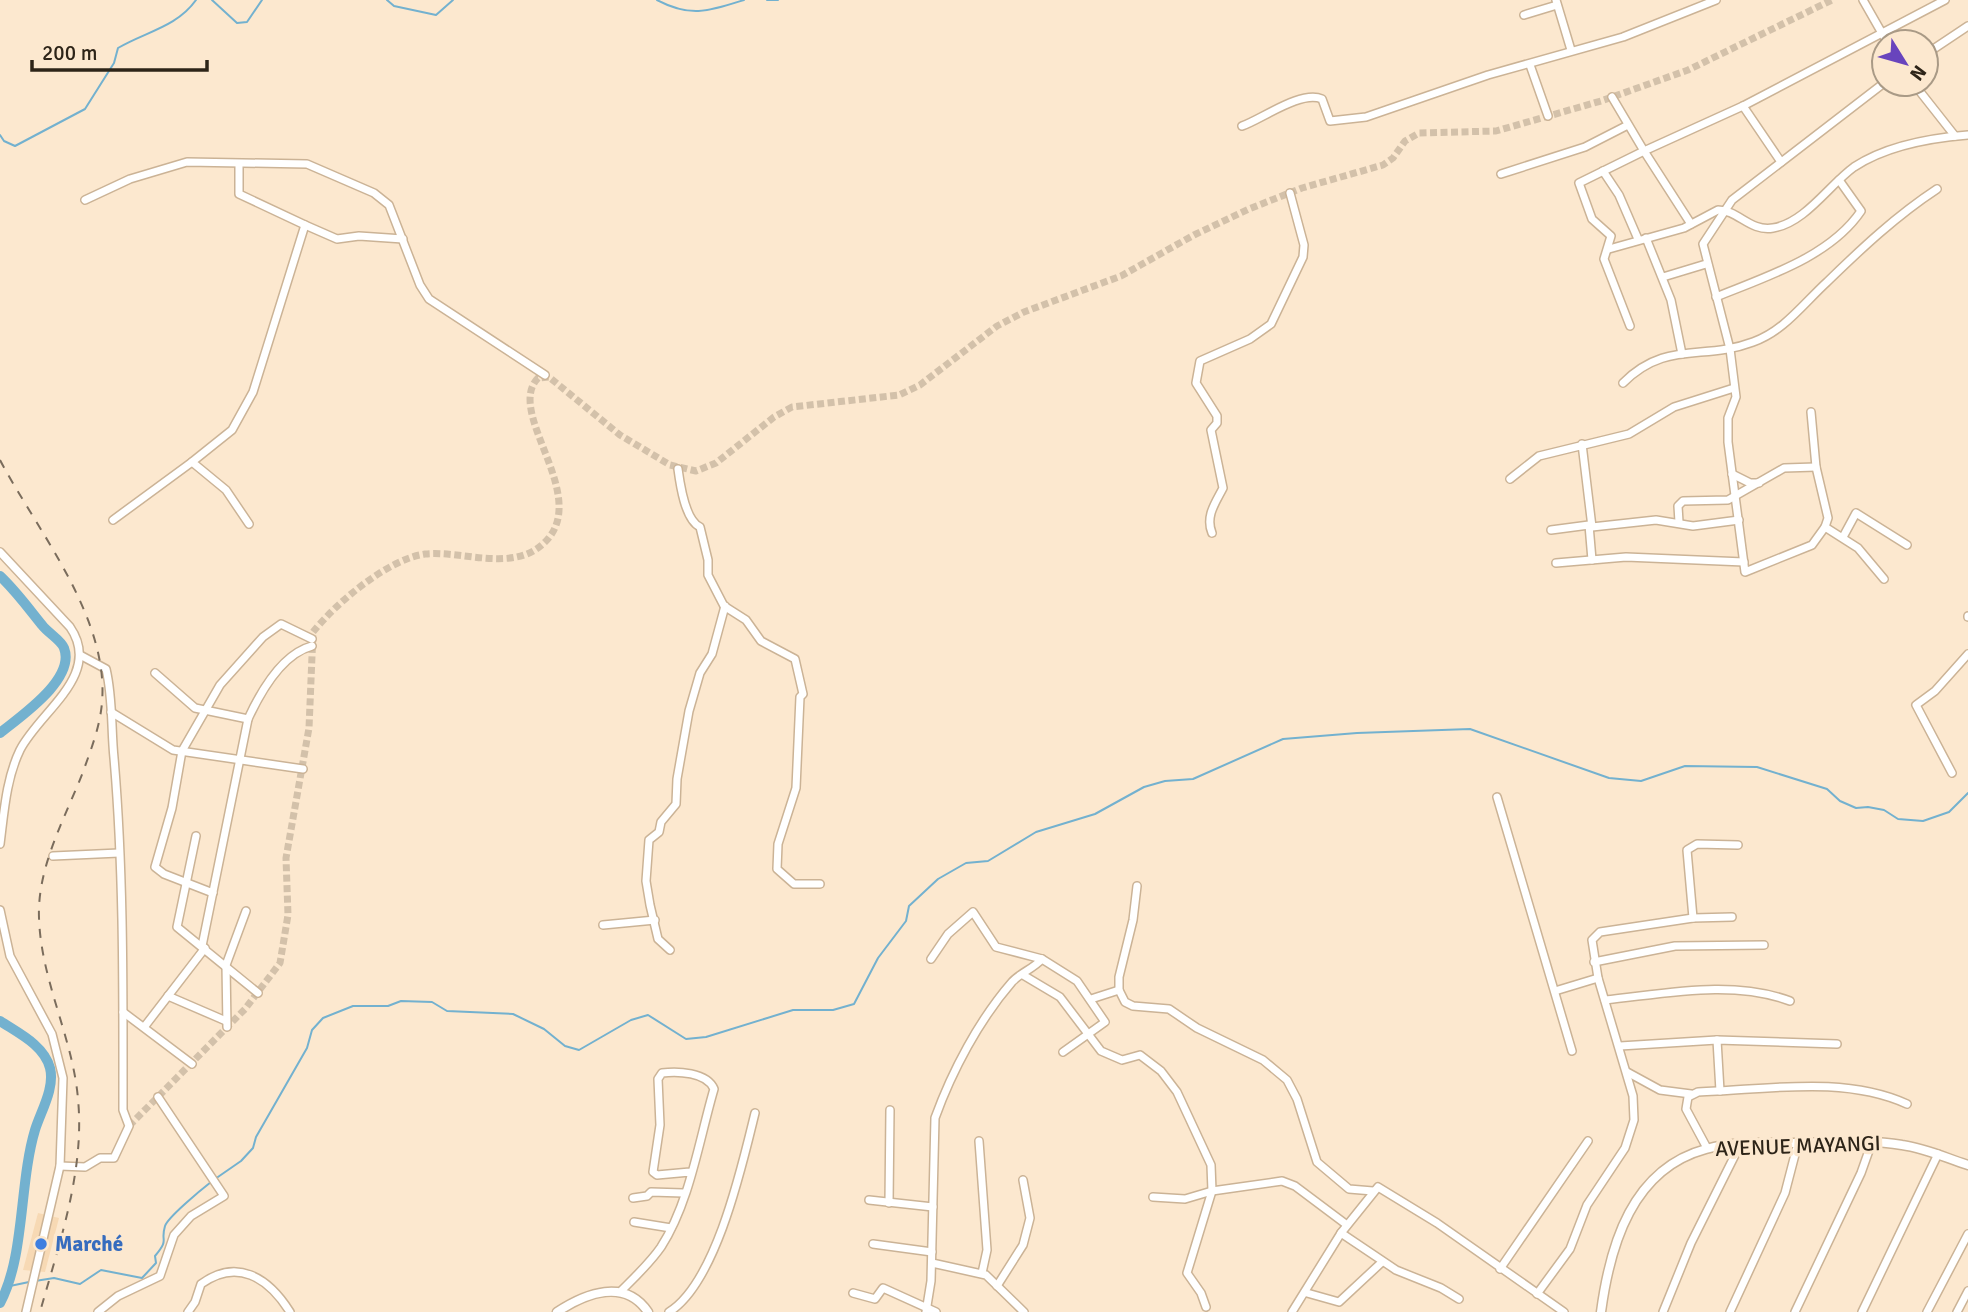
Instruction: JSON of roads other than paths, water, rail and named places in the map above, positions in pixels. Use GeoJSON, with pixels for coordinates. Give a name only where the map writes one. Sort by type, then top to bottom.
{"type":"FeatureCollection","features":[{"type":"Feature","properties":{"kind":"street"},"geometry":{"type":"LineString","coordinates":[[1242,125],[1286,104],[1316,97],[1322,99],[1330,121],[1366,117],[1488,75],[1632,34],[1716,0]]}},
{"type":"Feature","properties":{"kind":"street"},"geometry":{"type":"LineString","coordinates":[[1863,0],[1879,28]]}},
{"type":"Feature","properties":{"kind":"street"},"geometry":{"type":"LineString","coordinates":[[1902,28],[1945,0]]}},
{"type":"Feature","properties":{"kind":"street"},"geometry":{"type":"LineString","coordinates":[[1524,15],[1556,3],[1571,50]]}},
{"type":"Feature","properties":{"kind":"street"},"geometry":{"type":"LineString","coordinates":[[1940,45],[1968,26]]}},
{"type":"Feature","properties":{"kind":"street"},"geometry":{"type":"LineString","coordinates":[[1630,326],[1605,263],[1604,257],[1609,249],[1611,236],[1592,219],[1578,186],[1580,182],[1870,46]]}},
{"type":"Feature","properties":{"kind":"street"},"geometry":{"type":"LineString","coordinates":[[1530,65],[1548,116]]}},
{"type":"Feature","properties":{"kind":"street"},"geometry":{"type":"LineString","coordinates":[[1811,412],[1816,467],[1828,518],[1825,527],[1816,542],[1800,551],[1745,572],[1727,426],[1735,402],[1730,349],[1706,264],[1703,250],[1705,238],[1732,200],[1870,94]]}},
{"type":"Feature","properties":{"kind":"street"},"geometry":{"type":"LineString","coordinates":[[1612,97],[1626,126],[1691,224]]}},
{"type":"Feature","properties":{"kind":"street"},"geometry":{"type":"LineString","coordinates":[[1925,98],[1955,136]]}},
{"type":"Feature","properties":{"kind":"street"},"geometry":{"type":"LineString","coordinates":[[1743,106],[1781,162]]}},
{"type":"Feature","properties":{"kind":"street"},"geometry":{"type":"LineString","coordinates":[[1501,174],[1585,147],[1626,126]]}},
{"type":"Feature","properties":{"kind":"street"},"geometry":{"type":"LineString","coordinates":[[1609,249],[1691,224],[1712,212],[1724,210],[1754,227],[1778,227],[1797,217],[1868,159],[1888,152],[1968,135]]}},
{"type":"Feature","properties":{"kind":"street"},"geometry":{"type":"LineString","coordinates":[[85,200],[130,179],[187,162],[307,164],[374,193],[391,207],[420,285],[429,299],[545,375]]}},
{"type":"Feature","properties":{"kind":"street"},"geometry":{"type":"LineString","coordinates":[[239,164],[239,194],[305,225],[337,239],[359,236],[404,239]]}},
{"type":"Feature","properties":{"kind":"street"},"geometry":{"type":"LineString","coordinates":[[1603,171],[1619,195],[1663,277],[1682,354]]}},
{"type":"Feature","properties":{"kind":"street"},"geometry":{"type":"LineString","coordinates":[[1716,297],[1789,266],[1846,228],[1861,211],[1839,180]]}},
{"type":"Feature","properties":{"kind":"street"},"geometry":{"type":"LineString","coordinates":[[1623,383],[1646,363],[1682,354],[1730,349],[1752,343],[1781,327],[1885,227],[1937,189]]}},
{"type":"Feature","properties":{"kind":"street"},"geometry":{"type":"LineString","coordinates":[[1212,533],[1209,523],[1212,505],[1223,486],[1211,430],[1217,423],[1217,416],[1196,383],[1199,361],[1250,339],[1272,322],[1303,257],[1304,245],[1290,193]]}},
{"type":"Feature","properties":{"kind":"street"},"geometry":{"type":"LineString","coordinates":[[113,520],[232,430],[253,392],[305,225]]}},
{"type":"Feature","properties":{"kind":"street"},"geometry":{"type":"LineString","coordinates":[[1663,277],[1706,264]]}},
{"type":"Feature","properties":{"kind":"street"},"geometry":{"type":"LineString","coordinates":[[1510,479],[1539,456],[1629,433],[1674,407],[1734,388]]}},
{"type":"Feature","properties":{"kind":"street"},"geometry":{"type":"LineString","coordinates":[[1582,444],[1592,560]]}},
{"type":"Feature","properties":{"kind":"street"},"geometry":{"type":"LineString","coordinates":[[192,462],[226,490],[248,524]]}},
{"type":"Feature","properties":{"kind":"street"},"geometry":{"type":"LineString","coordinates":[[1679,522],[1678,506],[1683,501],[1719,501],[1736,497],[1789,466],[1816,467]]}},
{"type":"Feature","properties":{"kind":"street"},"geometry":{"type":"LineString","coordinates":[[678,469],[681,495],[695,524],[700,527],[708,560],[708,575],[725,607],[746,620],[761,641],[795,658],[800,668],[803,694],[800,697],[796,788],[778,845],[777,869],[794,884],[820,884]]}},
{"type":"Feature","properties":{"kind":"street"},"geometry":{"type":"LineString","coordinates":[[1732,474],[1750,483],[1760,483]]}},
{"type":"Feature","properties":{"kind":"street"},"geometry":{"type":"LineString","coordinates":[[1843,537],[1851,517],[1856,513],[1908,545]]}},
{"type":"Feature","properties":{"kind":"street"},"geometry":{"type":"LineString","coordinates":[[1551,530],[1589,524],[1595,528],[1644,520],[1679,522],[1693,526],[1739,520]]}},
{"type":"Feature","properties":{"kind":"street"},"geometry":{"type":"LineString","coordinates":[[1825,527],[1858,548],[1884,579]]}},
{"type":"Feature","properties":{"kind":"street"},"geometry":{"type":"LineString","coordinates":[[0,552],[71,627],[78,641],[80,656],[75,679],[38,723],[20,750],[9,783],[0,844]]}},
{"type":"Feature","properties":{"kind":"street"},"geometry":{"type":"LineString","coordinates":[[1556,563],[1637,557],[1744,562]]}},
{"type":"Feature","properties":{"kind":"street"},"geometry":{"type":"LineString","coordinates":[[670,950],[658,939],[646,881],[649,840],[659,832],[661,822],[676,804],[677,779],[688,713],[700,674],[712,654],[725,607]]}},
{"type":"Feature","properties":{"kind":"street"},"geometry":{"type":"LineString","coordinates":[[145,1026],[203,947],[248,719],[261,692],[297,652],[312,643],[284,625],[278,625],[237,665],[204,711],[182,751],[172,808],[155,864],[164,874],[213,893]]}},
{"type":"Feature","properties":{"kind":"street"},"geometry":{"type":"LineString","coordinates":[[1952,773],[1916,705],[1935,691],[1968,654]]}},
{"type":"Feature","properties":{"kind":"street"},"geometry":{"type":"LineString","coordinates":[[60,1166],[85,1167],[100,1158],[114,1158],[129,1126],[123,1110],[118,853],[120,802],[111,712],[106,669],[80,656]]}},
{"type":"Feature","properties":{"kind":"street"},"geometry":{"type":"LineString","coordinates":[[155,673],[193,706],[204,711],[248,719]]}},
{"type":"Feature","properties":{"kind":"street"},"geometry":{"type":"LineString","coordinates":[[111,712],[171,749],[303,769]]}},
{"type":"Feature","properties":{"kind":"street"},"geometry":{"type":"LineString","coordinates":[[1497,797],[1572,1051]]}},
{"type":"Feature","properties":{"kind":"street"},"geometry":{"type":"LineString","coordinates":[[196,836],[177,925],[258,993]]}},
{"type":"Feature","properties":{"kind":"street"},"geometry":{"type":"LineString","coordinates":[[1693,918],[1687,850],[1697,844],[1738,845]]}},
{"type":"Feature","properties":{"kind":"street"},"geometry":{"type":"LineString","coordinates":[[53,856],[118,853]]}},
{"type":"Feature","properties":{"kind":"street"},"geometry":{"type":"LineString","coordinates":[[1137,886],[1133,920],[1121,964],[1119,990],[1129,1004],[1170,1009],[1197,1028],[1264,1060],[1287,1080],[1297,1099],[1317,1162],[1349,1189],[1373,1191]]}},
{"type":"Feature","properties":{"kind":"street"},"geometry":{"type":"LineString","coordinates":[[0,910],[10,956],[51,1032],[61,1061],[64,1115],[60,1166],[27,1311]]}},
{"type":"Feature","properties":{"kind":"street"},"geometry":{"type":"LineString","coordinates":[[168,996],[227,1024],[226,965],[246,911]]}},
{"type":"Feature","properties":{"kind":"street"},"geometry":{"type":"LineString","coordinates":[[931,959],[948,934],[973,912],[995,946],[1042,960],[1077,981],[1105,1022],[1063,1052]]}},
{"type":"Feature","properties":{"kind":"street"},"geometry":{"type":"LineString","coordinates":[[1536,1294],[1570,1248],[1587,1205],[1625,1148],[1635,1109],[1620,1046],[1590,944],[1600,932],[1693,918],[1732,917]]}},
{"type":"Feature","properties":{"kind":"street"},"geometry":{"type":"LineString","coordinates":[[603,925],[655,920]]}},
{"type":"Feature","properties":{"kind":"street"},"geometry":{"type":"LineString","coordinates":[[1594,962],[1675,946],[1764,945]]}},
{"type":"Feature","properties":{"kind":"street"},"geometry":{"type":"LineString","coordinates":[[926,1310],[932,1263],[934,1132],[944,1095],[986,1017],[1013,982],[1042,960]]}},
{"type":"Feature","properties":{"kind":"street"},"geometry":{"type":"LineString","coordinates":[[1023,975],[1060,998],[1087,1036],[1109,1056],[1122,1060],[1140,1055],[1167,1077],[1185,1108],[1211,1165],[1212,1191],[1187,1273],[1201,1293],[1206,1307]]}},
{"type":"Feature","properties":{"kind":"street"},"geometry":{"type":"LineString","coordinates":[[1555,991],[1598,978]]}},
{"type":"Feature","properties":{"kind":"street"},"geometry":{"type":"LineString","coordinates":[[1091,999],[1119,990]]}},
{"type":"Feature","properties":{"kind":"street"},"geometry":{"type":"LineString","coordinates":[[1605,1000],[1723,990],[1762,992],[1790,1000]]}},
{"type":"Feature","properties":{"kind":"street"},"geometry":{"type":"LineString","coordinates":[[123,1013],[145,1026],[192,1064]]}},
{"type":"Feature","properties":{"kind":"street"},"geometry":{"type":"LineString","coordinates":[[1620,1046],[1717,1041],[1837,1044]]}},
{"type":"Feature","properties":{"kind":"street"},"geometry":{"type":"LineString","coordinates":[[1717,1041],[1720,1091]]}},
{"type":"Feature","properties":{"kind":"street"},"geometry":{"type":"LineString","coordinates":[[621,1291],[658,1250],[671,1228],[690,1172],[713,1084],[683,1072],[662,1073],[658,1079],[660,1125],[653,1172],[657,1175],[690,1172]]}},
{"type":"Feature","properties":{"kind":"street"},"geometry":{"type":"LineString","coordinates":[[1627,1072],[1660,1090],[1691,1094],[1803,1087],[1866,1089],[1907,1104]]}},
{"type":"Feature","properties":{"kind":"street"},"geometry":{"type":"LineString","coordinates":[[1691,1094],[1686,1102],[1686,1109],[1706,1148]]}},
{"type":"Feature","properties":{"kind":"street"},"geometry":{"type":"LineString","coordinates":[[98,1312],[118,1296],[162,1274],[174,1235],[191,1216],[224,1196],[158,1097]]}},
{"type":"Feature","properties":{"kind":"street"},"geometry":{"type":"LineString","coordinates":[[889,1203],[890,1111]]}},
{"type":"Feature","properties":{"kind":"street"},"geometry":{"type":"LineString","coordinates":[[669,1312],[678,1306],[700,1279],[736,1186],[755,1113]]}},
{"type":"Feature","properties":{"kind":"street"},"geometry":{"type":"LineString","coordinates":[[979,1140],[987,1250],[982,1272]]}},
{"type":"Feature","properties":{"kind":"street"},"geometry":{"type":"LineString","coordinates":[[1500,1269],[1588,1141]]}},
{"type":"Feature","properties":{"kind":"street"},"geometry":{"type":"LineString","coordinates":[[1795,1312],[1861,1172],[1872,1142]]}},
{"type":"Feature","properties":{"kind":"street","name":"AVENUE MAYANGI"},"geometry":{"type":"LineString","coordinates":[[1601,1312],[1613,1249],[1632,1208],[1662,1171],[1681,1158],[1706,1148],[1741,1143],[1872,1142],[1902,1144],[1968,1165]]}},
{"type":"Feature","properties":{"kind":"street"},"geometry":{"type":"LineString","coordinates":[[1663,1312],[1691,1244],[1741,1143]]}},
{"type":"Feature","properties":{"kind":"street"},"geometry":{"type":"LineString","coordinates":[[1730,1312],[1785,1193],[1798,1143]]}},
{"type":"Feature","properties":{"kind":"street"},"geometry":{"type":"LineString","coordinates":[[1862,1312],[1938,1154]]}},
{"type":"Feature","properties":{"kind":"street"},"geometry":{"type":"LineString","coordinates":[[997,1286],[1023,1245],[1030,1218],[1023,1180]]}},
{"type":"Feature","properties":{"kind":"street"},"geometry":{"type":"LineString","coordinates":[[1153,1197],[1185,1199],[1212,1191],[1274,1180],[1288,1182],[1347,1225]]}},
{"type":"Feature","properties":{"kind":"street"},"geometry":{"type":"LineString","coordinates":[[1292,1312],[1307,1293],[1341,1233],[1373,1191],[1381,1187],[1564,1312]]}},
{"type":"Feature","properties":{"kind":"street"},"geometry":{"type":"LineString","coordinates":[[632,1198],[647,1196],[651,1192],[683,1193]]}},
{"type":"Feature","properties":{"kind":"street"},"geometry":{"type":"LineString","coordinates":[[869,1200],[933,1208]]}},
{"type":"Feature","properties":{"kind":"street"},"geometry":{"type":"LineString","coordinates":[[634,1222],[671,1228]]}},
{"type":"Feature","properties":{"kind":"street"},"geometry":{"type":"LineString","coordinates":[[1341,1233],[1382,1262],[1459,1299]]}},
{"type":"Feature","properties":{"kind":"street"},"geometry":{"type":"LineString","coordinates":[[1927,1312],[1968,1234]]}},
{"type":"Feature","properties":{"kind":"street"},"geometry":{"type":"LineString","coordinates":[[873,1244],[932,1252]]}},
{"type":"Feature","properties":{"kind":"street"},"geometry":{"type":"LineString","coordinates":[[1307,1293],[1332,1303],[1339,1302],[1382,1262]]}},
{"type":"Feature","properties":{"kind":"street"},"geometry":{"type":"LineString","coordinates":[[932,1263],[982,1272],[1024,1312]]}},
{"type":"Feature","properties":{"kind":"street"},"geometry":{"type":"LineString","coordinates":[[188,1312],[195,1302],[201,1284],[221,1271],[242,1272],[259,1279],[278,1295],[290,1312]]}},
{"type":"Feature","properties":{"kind":"street"},"geometry":{"type":"LineString","coordinates":[[853,1293],[875,1298],[883,1288],[926,1310],[936,1312]]}},
{"type":"Feature","properties":{"kind":"street"},"geometry":{"type":"LineString","coordinates":[[557,1312],[592,1295],[621,1291],[637,1299],[648,1312]]}},
{"type":"Feature","properties":{"kind":"street"},"geometry":{"type":"LineString","coordinates":[[1956,1312],[1968,1291]]}},
{"type":"Feature","properties":{"kind":"waterway"},"geometry":{"type":"LineString","coordinates":[[0,135],[4,141],[15,146],[85,109],[114,63],[118,48],[180,17],[196,0]]}},
{"type":"Feature","properties":{"kind":"waterway"},"geometry":{"type":"LineString","coordinates":[[212,0],[237,23],[247,22],[262,0]]}},
{"type":"Feature","properties":{"kind":"waterway"},"geometry":{"type":"LineString","coordinates":[[387,0],[394,6],[436,15],[453,0]]}},
{"type":"Feature","properties":{"kind":"waterway"},"geometry":{"type":"LineString","coordinates":[[657,0],[690,11],[744,0]]}},
{"type":"Feature","properties":{"kind":"waterway"},"geometry":{"type":"LineString","coordinates":[[767,0],[778,0]]}},
{"type":"Feature","properties":{"kind":"waterway"},"geometry":{"type":"LineString","coordinates":[[0,576],[62,645],[66,660],[55,684],[33,707],[0,733]]}},
{"type":"Feature","properties":{"kind":"waterway"},"geometry":{"type":"LineString","coordinates":[[215,1179],[241,1161],[253,1148],[256,1137],[307,1048],[312,1030],[323,1018],[353,1006],[388,1006],[401,1001],[432,1002],[447,1011],[513,1014],[544,1029],[565,1046],[579,1050],[631,1020],[648,1015],[686,1039],[706,1037],[793,1010],[833,1010],[854,1004],[878,958],[906,921],[909,906],[938,879],[966,863],[988,861],[1036,832],[1095,814],[1144,787],[1165,781],[1193,779],[1283,739],[1470,729],[1609,778],[1641,781],[1685,766],[1757,767],[1827,789],[1840,801],[1856,808],[1884,810],[1898,819],[1923,821],[1949,812],[1968,793]]}},
{"type":"Feature","properties":{"kind":"waterway"},"geometry":{"type":"LineString","coordinates":[[0,1021],[36,1046],[47,1060],[51,1076],[49,1091],[30,1151],[14,1264],[0,1303]]}},
{"type":"Feature","properties":{"kind":"waterway"},"geometry":{"type":"LineString","coordinates":[[35,1281],[54,1278],[80,1284],[101,1270],[142,1278],[156,1263],[155,1256],[163,1243],[167,1222],[211,1182]]}},
{"type":"Feature","properties":{"kind":"waterway"},"geometry":{"type":"LineString","coordinates":[[10,1286],[29,1282]]}},
{"type":"Feature","properties":{"kind":"tunnel"},"geometry":{"type":"LineString","coordinates":[[129,1126],[245,1009],[280,963],[288,915],[286,858],[309,728],[313,632],[349,596],[395,564],[425,554],[502,559],[518,557],[532,552],[544,543],[556,524],[559,503],[555,480],[531,412],[531,393],[538,378],[549,377],[620,435],[670,465],[696,471],[716,463],[774,417],[792,407],[899,395],[920,385],[997,326],[1024,312],[1121,276],[1194,235],[1249,209],[1302,188],[1383,165],[1393,158],[1405,141],[1419,133],[1496,131],[1601,101],[1688,70],[1832,0]]}},
{"type":"Feature","properties":{"kind":"railway"},"geometry":{"type":"LineString","coordinates":[[0,460],[53,549],[85,612],[96,645],[102,678],[101,711],[96,734],[47,862],[40,899],[41,941],[75,1076],[79,1126],[78,1153],[69,1207],[40,1312]]}},
{"type":"Feature","properties":{"kind":"place","name":"Marché"},"geometry":{"type":"Point","coordinates":[41,1244]}}]}
